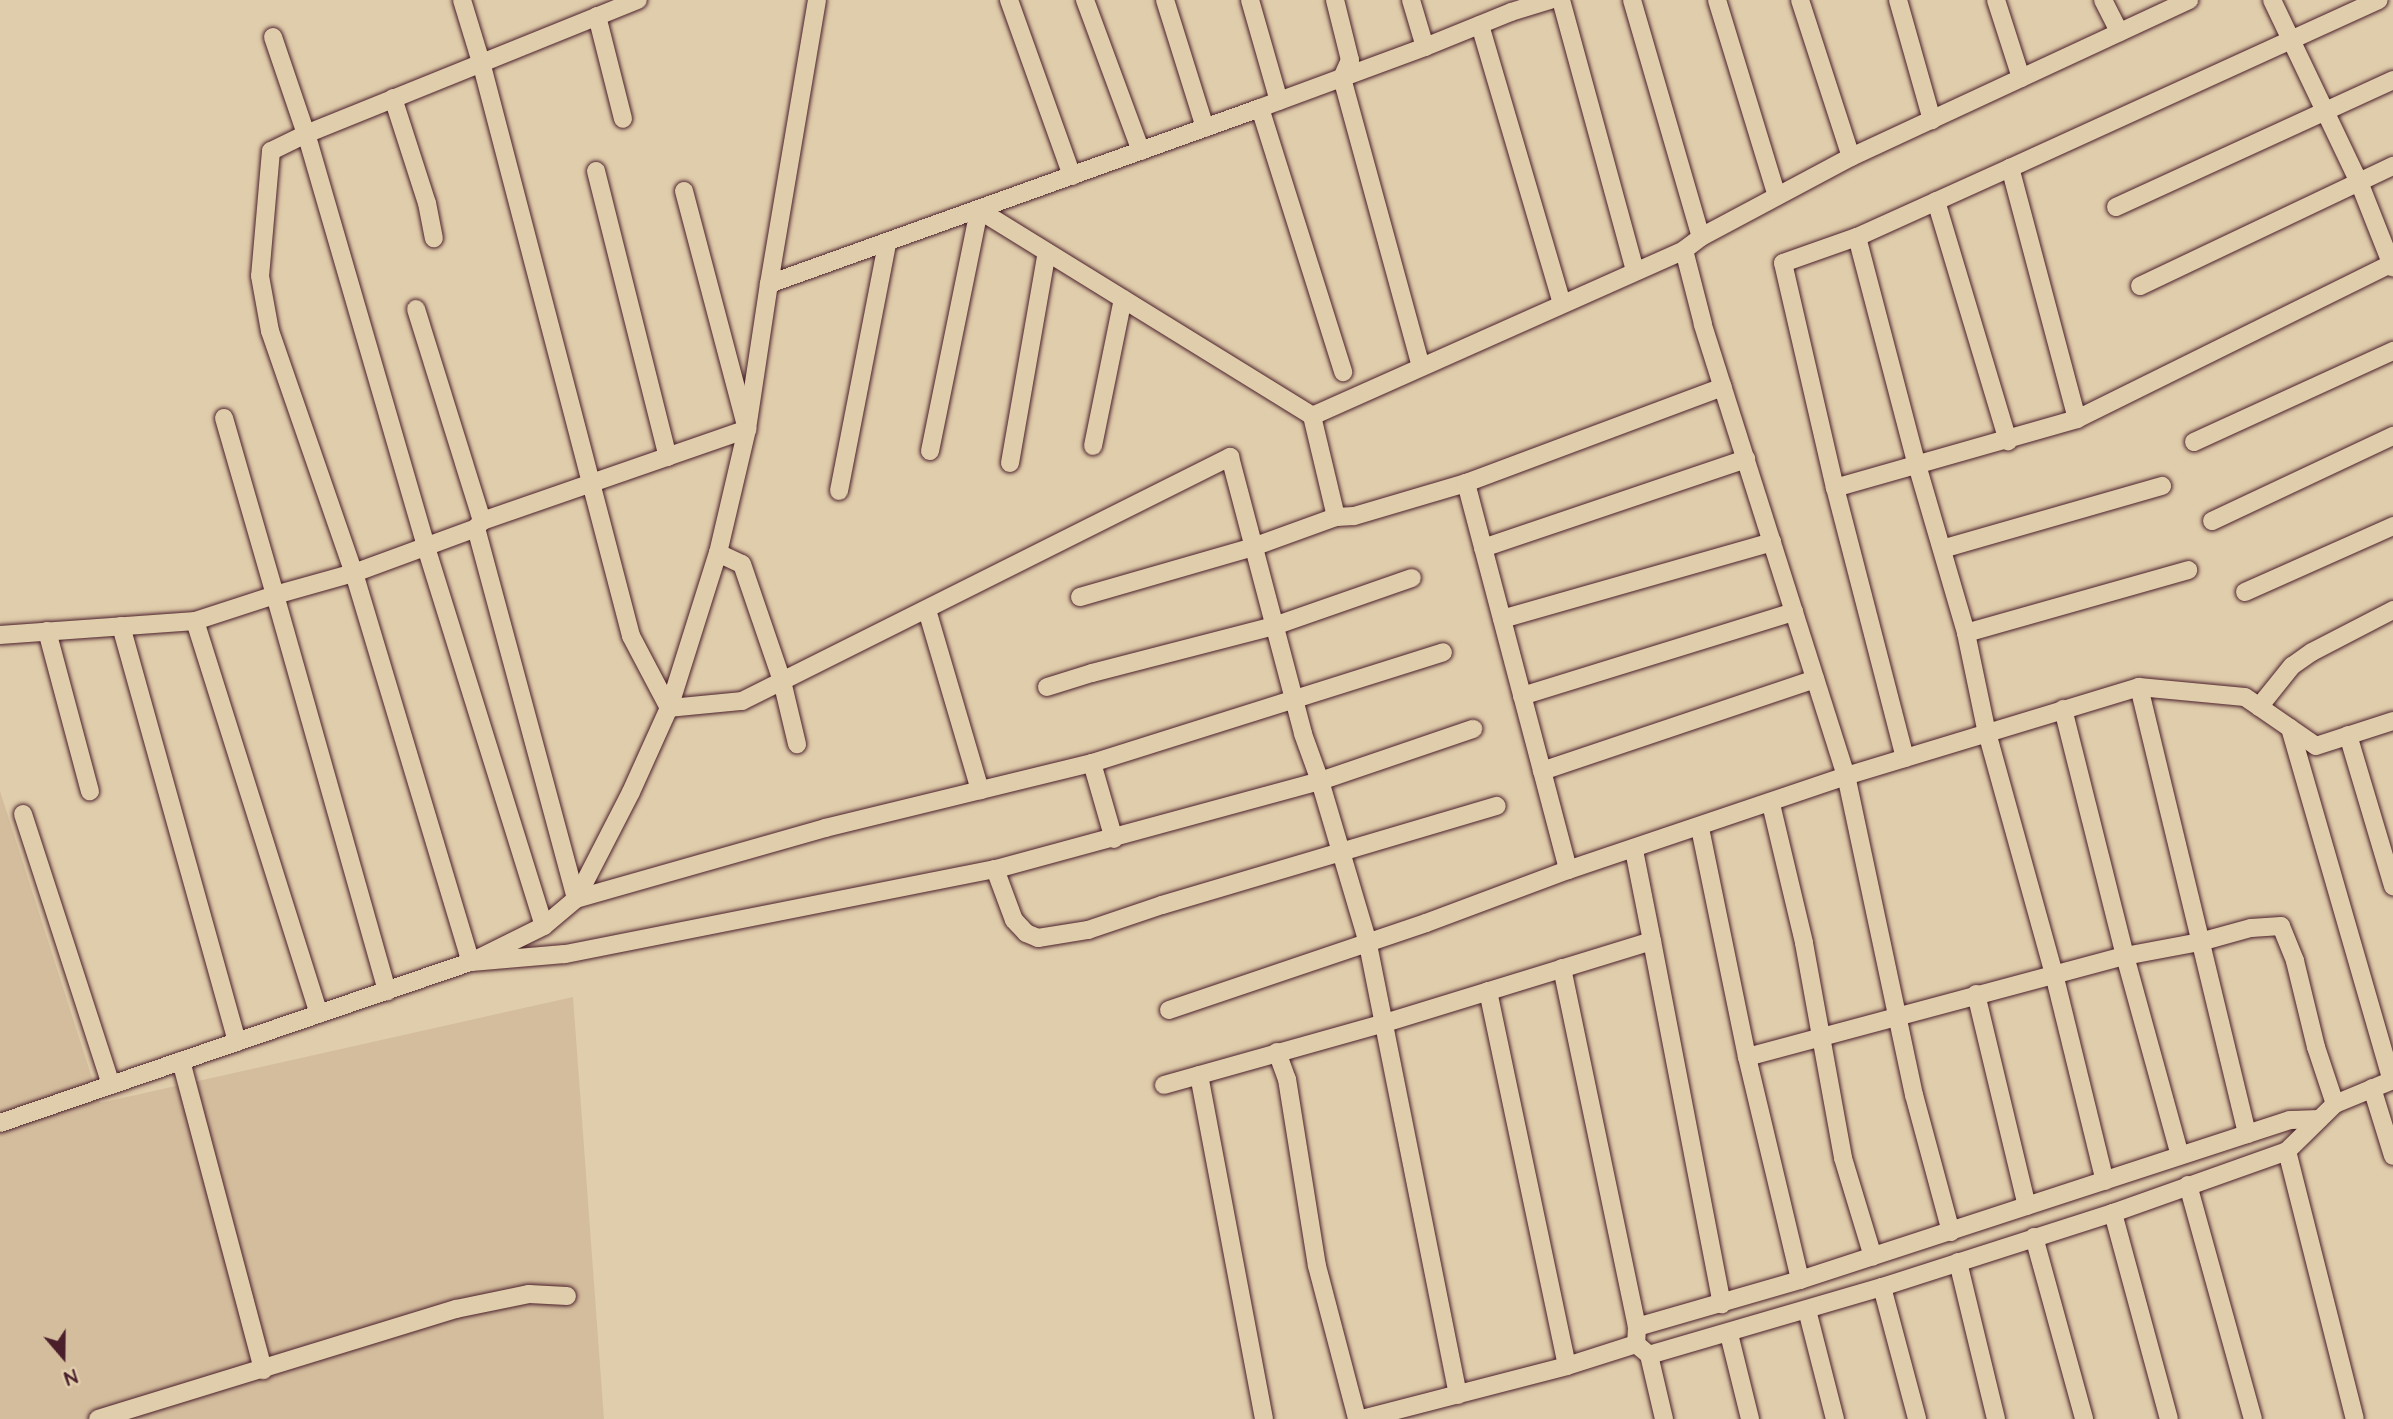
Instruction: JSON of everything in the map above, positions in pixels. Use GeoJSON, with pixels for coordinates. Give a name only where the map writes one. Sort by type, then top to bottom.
{"type":"FeatureCollection","features":[{"type":"Feature","properties":{"kind":"street"},"geometry":{"type":"LineString","coordinates":[[462,0],[481,62],[631,636],[669,708]]}},
{"type":"Feature","properties":{"kind":"street"},"geometry":{"type":"LineString","coordinates":[[471,962],[354,573],[270,331],[260,276],[271,151],[393,98],[638,0]]}},
{"type":"Feature","properties":{"kind":"street"},"geometry":{"type":"LineString","coordinates":[[0,1123],[471,962],[544,926],[576,899],[631,792],[669,708],[718,553],[747,429],[817,0]]}},
{"type":"Feature","properties":{"kind":"street"},"geometry":{"type":"LineString","coordinates":[[1009,0],[1072,176]]}},
{"type":"Feature","properties":{"kind":"street"},"geometry":{"type":"LineString","coordinates":[[1085,0],[1141,151]]}},
{"type":"Feature","properties":{"kind":"street"},"geometry":{"type":"LineString","coordinates":[[1165,0],[1205,128]]}},
{"type":"Feature","properties":{"kind":"street"},"geometry":{"type":"LineString","coordinates":[[1250,0],[1279,101]]}},
{"type":"Feature","properties":{"kind":"street"},"geometry":{"type":"LineString","coordinates":[[1335,0],[1350,60],[1342,78],[1420,366]]}},
{"type":"Feature","properties":{"kind":"street"},"geometry":{"type":"LineString","coordinates":[[1411,0],[1425,47]]}},
{"type":"Feature","properties":{"kind":"street"},"geometry":{"type":"LineString","coordinates":[[769,284],[1425,47],[1480,25],[1509,6],[1550,0]]}},
{"type":"Feature","properties":{"kind":"street"},"geometry":{"type":"LineString","coordinates":[[1561,0],[1635,270]]}},
{"type":"Feature","properties":{"kind":"street"},"geometry":{"type":"LineString","coordinates":[[1632,0],[1701,237]]}},
{"type":"Feature","properties":{"kind":"street"},"geometry":{"type":"LineString","coordinates":[[1717,0],[1777,196]]}},
{"type":"Feature","properties":{"kind":"street"},"geometry":{"type":"LineString","coordinates":[[1800,0],[1851,157]]}},
{"type":"Feature","properties":{"kind":"street"},"geometry":{"type":"LineString","coordinates":[[1898,0],[1932,120]]}},
{"type":"Feature","properties":{"kind":"street"},"geometry":{"type":"LineString","coordinates":[[1996,0],[2021,78]]}},
{"type":"Feature","properties":{"kind":"street"},"geometry":{"type":"LineString","coordinates":[[2103,0],[2119,33]]}},
{"type":"Feature","properties":{"kind":"street"},"geometry":{"type":"LineString","coordinates":[[1312,416],[1685,250],[1701,237],[1851,157],[2189,0]]}},
{"type":"Feature","properties":{"kind":"street"},"geometry":{"type":"LineString","coordinates":[[1835,488],[2008,441],[2077,419],[2392,265],[2359,182],[2272,0]]}},
{"type":"Feature","properties":{"kind":"street"},"geometry":{"type":"LineString","coordinates":[[1905,758],[1835,488],[1783,263],[1857,237],[2378,0]]}},
{"type":"Feature","properties":{"kind":"street"},"geometry":{"type":"LineString","coordinates":[[597,16],[623,119]]}},
{"type":"Feature","properties":{"kind":"street"},"geometry":{"type":"LineString","coordinates":[[1480,25],[1562,303]]}},
{"type":"Feature","properties":{"kind":"street"},"geometry":{"type":"LineString","coordinates":[[273,37],[306,134],[426,546],[544,926]]}},
{"type":"Feature","properties":{"kind":"street"},"geometry":{"type":"LineString","coordinates":[[2116,208],[2393,80]]}},
{"type":"Feature","properties":{"kind":"street"},"geometry":{"type":"LineString","coordinates":[[393,98],[427,203],[434,238]]}},
{"type":"Feature","properties":{"kind":"street"},"geometry":{"type":"LineString","coordinates":[[1260,108],[1343,372]]}},
{"type":"Feature","properties":{"kind":"street"},"geometry":{"type":"LineString","coordinates":[[2140,286],[2393,166]]}},
{"type":"Feature","properties":{"kind":"street"},"geometry":{"type":"LineString","coordinates":[[2010,168],[2077,419]]}},
{"type":"Feature","properties":{"kind":"street"},"geometry":{"type":"LineString","coordinates":[[596,171],[668,457]]}},
{"type":"Feature","properties":{"kind":"street"},"geometry":{"type":"LineString","coordinates":[[684,191],[747,429]]}},
{"type":"Feature","properties":{"kind":"street"},"geometry":{"type":"LineString","coordinates":[[1936,201],[2008,441]]}},
{"type":"Feature","properties":{"kind":"street"},"geometry":{"type":"LineString","coordinates":[[979,210],[1312,416],[1336,517]]}},
{"type":"Feature","properties":{"kind":"street"},"geometry":{"type":"LineString","coordinates":[[930,450],[979,210]]}},
{"type":"Feature","properties":{"kind":"street"},"geometry":{"type":"LineString","coordinates":[[1857,237],[1917,465],[1966,633],[1987,732],[2054,974],[2105,1181]]}},
{"type":"Feature","properties":{"kind":"street"},"geometry":{"type":"LineString","coordinates":[[839,491],[887,243]]}},
{"type":"Feature","properties":{"kind":"street"},"geometry":{"type":"LineString","coordinates":[[1685,250],[1723,387],[1846,776],[1914,1095],[1951,1232]]}},
{"type":"Feature","properties":{"kind":"street"},"geometry":{"type":"LineString","coordinates":[[1010,463],[1047,252]]}},
{"type":"Feature","properties":{"kind":"street"},"geometry":{"type":"LineString","coordinates":[[1093,446],[1124,299]]}},
{"type":"Feature","properties":{"kind":"street"},"geometry":{"type":"LineString","coordinates":[[416,309],[479,525],[576,899]]}},
{"type":"Feature","properties":{"kind":"street"},"geometry":{"type":"LineString","coordinates":[[2194,442],[2393,351]]}},
{"type":"Feature","properties":{"kind":"street"},"geometry":{"type":"LineString","coordinates":[[1080,597],[1254,547],[1336,517],[1354,516],[1466,483],[1723,387]]}},
{"type":"Feature","properties":{"kind":"street"},"geometry":{"type":"LineString","coordinates":[[224,418],[387,991]]}},
{"type":"Feature","properties":{"kind":"street"},"geometry":{"type":"LineString","coordinates":[[0,635],[195,621],[354,573],[590,484],[747,429]]}},
{"type":"Feature","properties":{"kind":"street"},"geometry":{"type":"LineString","coordinates":[[2212,521],[2393,436]]}},
{"type":"Feature","properties":{"kind":"street"},"geometry":{"type":"LineString","coordinates":[[669,708],[741,701],[1230,457],[1303,734],[1320,781],[1339,853],[1368,943],[1458,1395]]}},
{"type":"Feature","properties":{"kind":"street"},"geometry":{"type":"LineString","coordinates":[[1483,548],[1746,459]]}},
{"type":"Feature","properties":{"kind":"street"},"geometry":{"type":"LineString","coordinates":[[1466,483],[1568,870]]}},
{"type":"Feature","properties":{"kind":"street"},"geometry":{"type":"LineString","coordinates":[[1942,549],[2162,485]]}},
{"type":"Feature","properties":{"kind":"street"},"geometry":{"type":"LineString","coordinates":[[2245,592],[2393,526]]}},
{"type":"Feature","properties":{"kind":"street"},"geometry":{"type":"LineString","coordinates":[[1502,619],[1772,542]]}},
{"type":"Feature","properties":{"kind":"street"},"geometry":{"type":"LineString","coordinates":[[718,553],[742,564],[782,681],[797,744]]}},
{"type":"Feature","properties":{"kind":"street"},"geometry":{"type":"LineString","coordinates":[[1966,633],[2188,570]]}},
{"type":"Feature","properties":{"kind":"street"},"geometry":{"type":"LineString","coordinates":[[1047,687],[1274,626],[1412,578]]}},
{"type":"Feature","properties":{"kind":"street"},"geometry":{"type":"LineString","coordinates":[[927,610],[980,790]]}},
{"type":"Feature","properties":{"kind":"street"},"geometry":{"type":"LineString","coordinates":[[2259,707],[2292,666],[2312,652],[2393,610]]}},
{"type":"Feature","properties":{"kind":"street"},"geometry":{"type":"LineString","coordinates":[[1522,696],[1794,612]]}},
{"type":"Feature","properties":{"kind":"street"},"geometry":{"type":"LineString","coordinates":[[195,621],[320,1014]]}},
{"type":"Feature","properties":{"kind":"street"},"geometry":{"type":"LineString","coordinates":[[121,626],[237,1042]]}},
{"type":"Feature","properties":{"kind":"street"},"geometry":{"type":"LineString","coordinates":[[47,631],[90,791]]}},
{"type":"Feature","properties":{"kind":"street"},"geometry":{"type":"LineString","coordinates":[[576,899],[825,828],[1092,763],[1443,652]]}},
{"type":"Feature","properties":{"kind":"street"},"geometry":{"type":"LineString","coordinates":[[1542,771],[1815,679]]}},
{"type":"Feature","properties":{"kind":"street"},"geometry":{"type":"LineString","coordinates":[[2139,687],[2247,1134]]}},
{"type":"Feature","properties":{"kind":"street"},"geometry":{"type":"LineString","coordinates":[[1169,1010],[1846,776],[2139,687],[2245,697],[2316,746],[2393,720]]}},
{"type":"Feature","properties":{"kind":"street"},"geometry":{"type":"LineString","coordinates":[[2063,709],[2125,956],[2180,1155]]}},
{"type":"Feature","properties":{"kind":"street"},"geometry":{"type":"LineString","coordinates":[[1641,1342],[1729,1334],[2113,1213],[2287,1152],[2335,1104],[2393,1080],[2290,728]]}},
{"type":"Feature","properties":{"kind":"street"},"geometry":{"type":"LineString","coordinates":[[471,962],[564,954],[995,869],[1114,839],[1320,781],[1473,729]]}},
{"type":"Feature","properties":{"kind":"street"},"geometry":{"type":"LineString","coordinates":[[2348,735],[2393,886]]}},
{"type":"Feature","properties":{"kind":"street"},"geometry":{"type":"LineString","coordinates":[[1092,763],[1114,839]]}},
{"type":"Feature","properties":{"kind":"street"},"geometry":{"type":"LineString","coordinates":[[1771,804],[1804,943],[1843,1158],[1873,1257]]}},
{"type":"Feature","properties":{"kind":"street"},"geometry":{"type":"LineString","coordinates":[[995,869],[1014,920],[1026,933],[1038,938],[1088,930],[1162,905],[1497,806]]}},
{"type":"Feature","properties":{"kind":"street"},"geometry":{"type":"LineString","coordinates":[[23,814],[111,1085]]}},
{"type":"Feature","properties":{"kind":"street"},"geometry":{"type":"LineString","coordinates":[[1700,828],[1747,1057],[1800,1280]]}},
{"type":"Feature","properties":{"kind":"street"},"geometry":{"type":"LineString","coordinates":[[1634,850],[1722,1304]]}},
{"type":"Feature","properties":{"kind":"street"},"geometry":{"type":"LineString","coordinates":[[1747,1057],[2125,956],[2200,942],[2251,928],[2281,926],[2295,961],[2316,1047],[2335,1104]]}},
{"type":"Feature","properties":{"kind":"street"},"geometry":{"type":"LineString","coordinates":[[1164,1085],[1385,1023],[1652,941]]}},
{"type":"Feature","properties":{"kind":"street"},"geometry":{"type":"LineString","coordinates":[[1562,968],[1641,1342],[1664,1419]]}},
{"type":"Feature","properties":{"kind":"street"},"geometry":{"type":"LineString","coordinates":[[1488,991],[1567,1366]]}},
{"type":"Feature","properties":{"kind":"street"},"geometry":{"type":"LineString","coordinates":[[1976,994],[2027,1206]]}},
{"type":"Feature","properties":{"kind":"street"},"geometry":{"type":"LineString","coordinates":[[1277,1052],[1287,1079],[1317,1266],[1357,1419]]}},
{"type":"Feature","properties":{"kind":"street"},"geometry":{"type":"LineString","coordinates":[[181,1061],[263,1370]]}},
{"type":"Feature","properties":{"kind":"street"},"geometry":{"type":"LineString","coordinates":[[1199,1075],[1264,1419]]}},
{"type":"Feature","properties":{"kind":"street"},"geometry":{"type":"LineString","coordinates":[[2372,1088],[2393,1156]]}},
{"type":"Feature","properties":{"kind":"street"},"geometry":{"type":"LineString","coordinates":[[1362,1419],[1567,1366],[1641,1342],[1722,1304],[2290,1120],[2319,1119]]}},
{"type":"Feature","properties":{"kind":"street"},"geometry":{"type":"LineString","coordinates":[[2287,1152],[2355,1419]]}},
{"type":"Feature","properties":{"kind":"street"},"geometry":{"type":"LineString","coordinates":[[2188,1185],[2253,1419]]}},
{"type":"Feature","properties":{"kind":"street"},"geometry":{"type":"LineString","coordinates":[[2113,1213],[2169,1419]]}},
{"type":"Feature","properties":{"kind":"street"},"geometry":{"type":"LineString","coordinates":[[2034,1237],[2084,1419]]}},
{"type":"Feature","properties":{"kind":"street"},"geometry":{"type":"LineString","coordinates":[[1958,1262],[1996,1419]]}},
{"type":"Feature","properties":{"kind":"street"},"geometry":{"type":"LineString","coordinates":[[1882,1287],[1917,1419]]}},
{"type":"Feature","properties":{"kind":"street"},"geometry":{"type":"LineString","coordinates":[[98,1419],[456,1309],[529,1294],[567,1296]]}},
{"type":"Feature","properties":{"kind":"street"},"geometry":{"type":"LineString","coordinates":[[1807,1310],[1835,1419]]}},
{"type":"Feature","properties":{"kind":"street"},"geometry":{"type":"LineString","coordinates":[[1729,1334],[1751,1419]]}},
{"type":"Feature","properties":{"kind":"shaded area"},"geometry":{"type":"Polygon","coordinates":[[[0,791],[100,1103],[573,997],[604,1419],[0,1419],[0,791]]]}}]}
